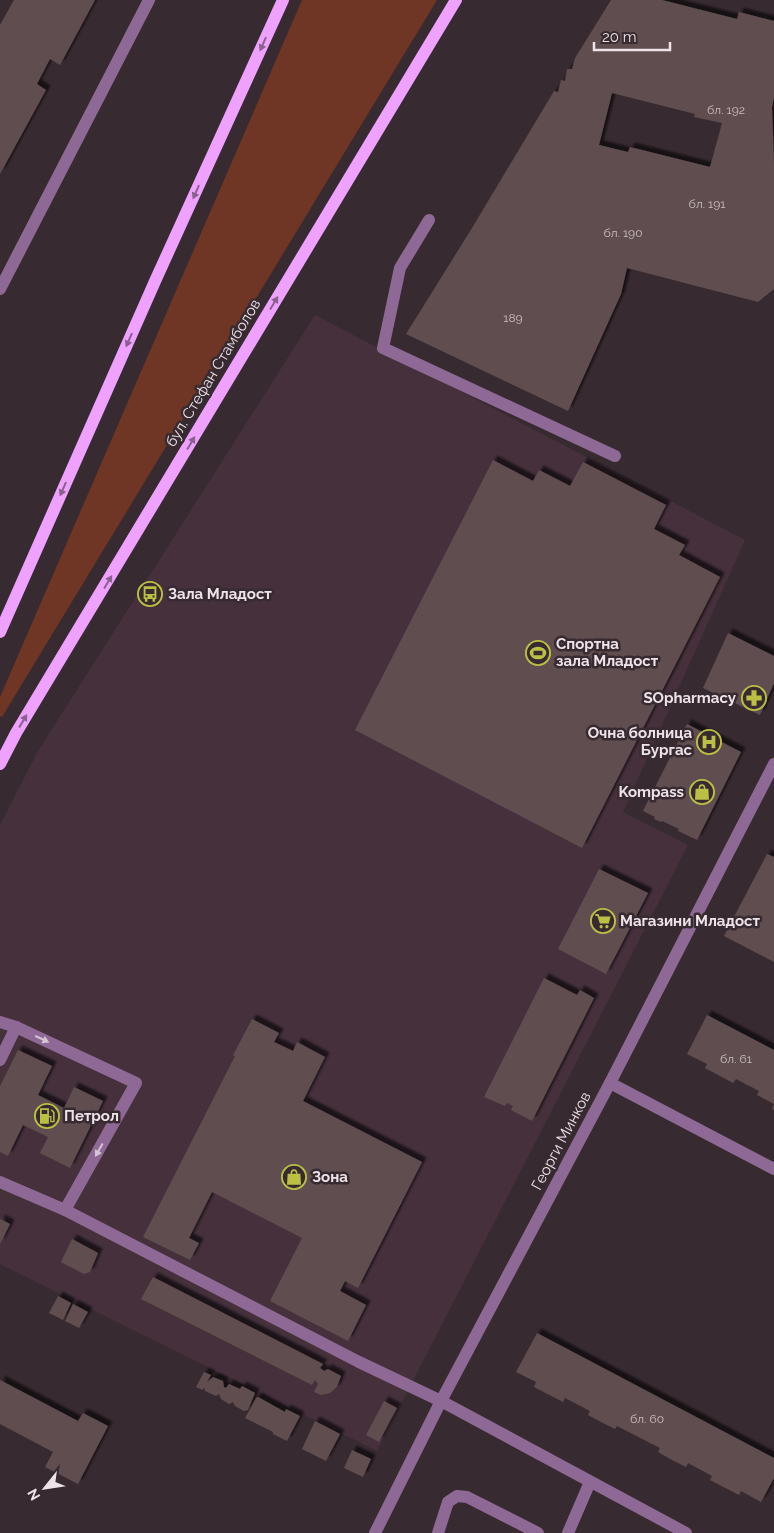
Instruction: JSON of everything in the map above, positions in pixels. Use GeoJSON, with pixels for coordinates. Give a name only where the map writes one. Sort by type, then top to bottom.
{"type":"FeatureCollection","features":[{"type":"Feature","properties":{"kind":"main road"},"geometry":{"type":"LineString","coordinates":[[0,632],[156,278],[283,0]]}},
{"type":"Feature","properties":{"kind":"main road","name":"бул. Стефан Стамболов"},"geometry":{"type":"LineString","coordinates":[[0,764],[16,733],[456,0]]}},
{"type":"Feature","properties":{"kind":"street"},"geometry":{"type":"LineString","coordinates":[[0,288],[149,0]]}},
{"type":"Feature","properties":{"kind":"street"},"geometry":{"type":"LineString","coordinates":[[429,220],[400,268],[384,348],[615,456]]}},
{"type":"Feature","properties":{"kind":"street","name":"Георги Минков"},"geometry":{"type":"LineString","coordinates":[[375,1533],[441,1401],[610,1083],[774,764]]}},
{"type":"Feature","properties":{"kind":"street"},"geometry":{"type":"LineString","coordinates":[[0,1022],[16,1027],[136,1083],[66,1210]]}},
{"type":"Feature","properties":{"kind":"street"},"geometry":{"type":"LineString","coordinates":[[0,1060],[16,1027]]}},
{"type":"Feature","properties":{"kind":"street"},"geometry":{"type":"LineString","coordinates":[[610,1083],[774,1169]]}},
{"type":"Feature","properties":{"kind":"street"},"geometry":{"type":"LineString","coordinates":[[0,1182],[66,1210],[350,1357],[441,1401],[686,1533]]}},
{"type":"Feature","properties":{"kind":"street"},"geometry":{"type":"LineString","coordinates":[[568,1533],[590,1482]]}},
{"type":"Feature","properties":{"kind":"street"},"geometry":{"type":"LineString","coordinates":[[438,1533],[448,1502],[457,1496],[467,1497],[538,1533]]}},
{"type":"Feature","properties":{"kind":"shaded area"},"geometry":{"type":"Polygon","coordinates":[[[302,0],[437,0],[2,717],[0,716],[0,697],[302,0]]]}},
{"type":"Feature","properties":{"kind":"shaded area"},"geometry":{"type":"Polygon","coordinates":[[[315,315],[745,540],[623,812],[688,845],[377,1451],[0,1264],[0,825],[38,751],[315,315]]]}},
{"type":"Feature","properties":{"kind":"building"},"geometry":{"type":"Polygon","coordinates":[[[14,0],[95,0],[60,65],[50,59],[37,84],[46,90],[0,174],[0,25],[14,0]]]}},
{"type":"Feature","properties":{"kind":"building"},"geometry":{"type":"Polygon","coordinates":[[[611,0],[662,0],[737,19],[739,12],[774,21],[774,98],[772,107],[774,289],[758,302],[627,268],[621,294],[568,411],[406,334],[554,91],[558,92],[561,80],[565,81],[567,69],[572,69],[575,58],[611,0]],[[612,93],[599,145],[628,152],[630,147],[710,167],[722,123],[694,117],[695,114],[612,93]]]}},
{"type":"Feature","properties":{"kind":"building","name":"Спортна зала Младост"},"geometry":{"type":"Polygon","coordinates":[[[493,460],[533,481],[539,470],[570,486],[583,462],[666,505],[654,529],[685,545],[679,555],[720,577],[582,848],[355,730],[493,460]]]}},
{"type":"Feature","properties":{"kind":"building"},"geometry":{"type":"Polygon","coordinates":[[[728,633],[774,656],[774,683],[760,715],[703,688],[728,633]]]}},
{"type":"Feature","properties":{"kind":"building"},"geometry":{"type":"Polygon","coordinates":[[[687,724],[741,752],[697,840],[678,831],[679,829],[654,819],[655,817],[643,811],[687,724]]]}},
{"type":"Feature","properties":{"kind":"building"},"geometry":{"type":"Polygon","coordinates":[[[767,854],[774,857],[774,962],[724,936],[767,854]]]}},
{"type":"Feature","properties":{"kind":"building","name":"Магазини Mладост"},"geometry":{"type":"Polygon","coordinates":[[[599,869],[648,893],[606,974],[558,949],[599,869]]]}},
{"type":"Feature","properties":{"kind":"building"},"geometry":{"type":"Polygon","coordinates":[[[544,978],[577,995],[580,990],[594,998],[532,1121],[511,1110],[513,1106],[507,1103],[505,1106],[484,1097],[544,978]]]}},
{"type":"Feature","properties":{"kind":"building"},"geometry":{"type":"Polygon","coordinates":[[[707,1015],[774,1050],[774,1104],[757,1095],[759,1091],[736,1079],[733,1083],[705,1068],[707,1064],[687,1054],[707,1015]]]}},
{"type":"Feature","properties":{"kind":"building","name":"Зона"},"geometry":{"type":"Polygon","coordinates":[[[252,1019],[279,1033],[274,1042],[293,1051],[297,1042],[325,1057],[303,1101],[422,1162],[358,1288],[345,1281],[340,1291],[366,1305],[348,1341],[270,1301],[302,1238],[212,1192],[189,1238],[199,1243],[190,1260],[143,1237],[252,1019]]]}},
{"type":"Feature","properties":{"kind":"building","name":"Петрол"},"geometry":{"type":"Polygon","coordinates":[[[18,1050],[52,1066],[38,1095],[64,1108],[74,1087],[103,1101],[70,1168],[40,1153],[48,1137],[23,1125],[8,1156],[0,1152],[0,1086],[18,1050]]]}},
{"type":"Feature","properties":{"kind":"building"},"geometry":{"type":"Polygon","coordinates":[[[0,1219],[10,1224],[0,1244],[0,1219]]]}},
{"type":"Feature","properties":{"kind":"building"},"geometry":{"type":"Polygon","coordinates":[[[72,1239],[98,1253],[90,1272],[84,1274],[61,1262],[72,1239]]]}},
{"type":"Feature","properties":{"kind":"building"},"geometry":{"type":"Polygon","coordinates":[[[153,1277],[323,1364],[320,1368],[324,1371],[328,1369],[341,1376],[337,1387],[330,1393],[321,1395],[314,1392],[318,1384],[315,1380],[312,1385],[141,1299],[153,1277]]]}},
{"type":"Feature","properties":{"kind":"building"},"geometry":{"type":"Polygon","coordinates":[[[58,1296],[71,1303],[63,1320],[49,1313],[58,1296]]]}},
{"type":"Feature","properties":{"kind":"building"},"geometry":{"type":"Polygon","coordinates":[[[73,1304],[88,1312],[79,1328],[65,1321],[73,1304]]]}},
{"type":"Feature","properties":{"kind":"building"},"geometry":{"type":"Polygon","coordinates":[[[537,1333],[774,1458],[774,1478],[761,1502],[741,1491],[739,1495],[710,1480],[712,1476],[688,1463],[686,1467],[672,1460],[658,1452],[660,1448],[617,1426],[615,1429],[601,1422],[588,1415],[590,1411],[565,1398],[563,1402],[534,1387],[536,1382],[516,1372],[537,1333]]]}},
{"type":"Feature","properties":{"kind":"building"},"geometry":{"type":"Polygon","coordinates":[[[204,1372],[211,1375],[207,1382],[213,1377],[223,1381],[226,1388],[229,1384],[240,1389],[242,1386],[255,1393],[248,1410],[244,1411],[235,1406],[233,1402],[229,1404],[221,1399],[219,1394],[216,1396],[205,1391],[204,1387],[203,1390],[196,1387],[204,1372]]]}},
{"type":"Feature","properties":{"kind":"building"},"geometry":{"type":"Polygon","coordinates":[[[0,1380],[78,1421],[83,1413],[108,1426],[78,1484],[45,1467],[53,1452],[0,1424],[0,1380]]]}},
{"type":"Feature","properties":{"kind":"building"},"geometry":{"type":"Polygon","coordinates":[[[258,1397],[285,1412],[286,1409],[300,1416],[287,1441],[245,1418],[258,1397]]]}},
{"type":"Feature","properties":{"kind":"building"},"geometry":{"type":"Polygon","coordinates":[[[384,1401],[397,1408],[379,1442],[366,1435],[384,1401]]]}},
{"type":"Feature","properties":{"kind":"building"},"geometry":{"type":"Polygon","coordinates":[[[315,1421],[340,1434],[326,1461],[302,1449],[315,1421]]]}},
{"type":"Feature","properties":{"kind":"building"},"geometry":{"type":"Polygon","coordinates":[[[352,1450],[371,1459],[363,1477],[344,1468],[352,1450]]]}},
{"type":"Feature","properties":{"kind":"place","name":"Зала Младост"},"geometry":{"type":"Point","coordinates":[150,594]}},
{"type":"Feature","properties":{"kind":"place","name":"Спортна зала Младост"},"geometry":{"type":"Point","coordinates":[538,653]}},
{"type":"Feature","properties":{"kind":"place","name":"SOpharmacy"},"geometry":{"type":"Point","coordinates":[754,698]}},
{"type":"Feature","properties":{"kind":"place","name":"Oчна болница Бургас"},"geometry":{"type":"Point","coordinates":[709,742]}},
{"type":"Feature","properties":{"kind":"place","name":"Kompass"},"geometry":{"type":"Point","coordinates":[702,792]}},
{"type":"Feature","properties":{"kind":"place","name":"Магазини Mладост"},"geometry":{"type":"Point","coordinates":[603,921]}},
{"type":"Feature","properties":{"kind":"place","name":"Петрол"},"geometry":{"type":"Point","coordinates":[47,1116]}},
{"type":"Feature","properties":{"kind":"place","name":"Зона"},"geometry":{"type":"Point","coordinates":[294,1177]}}]}
